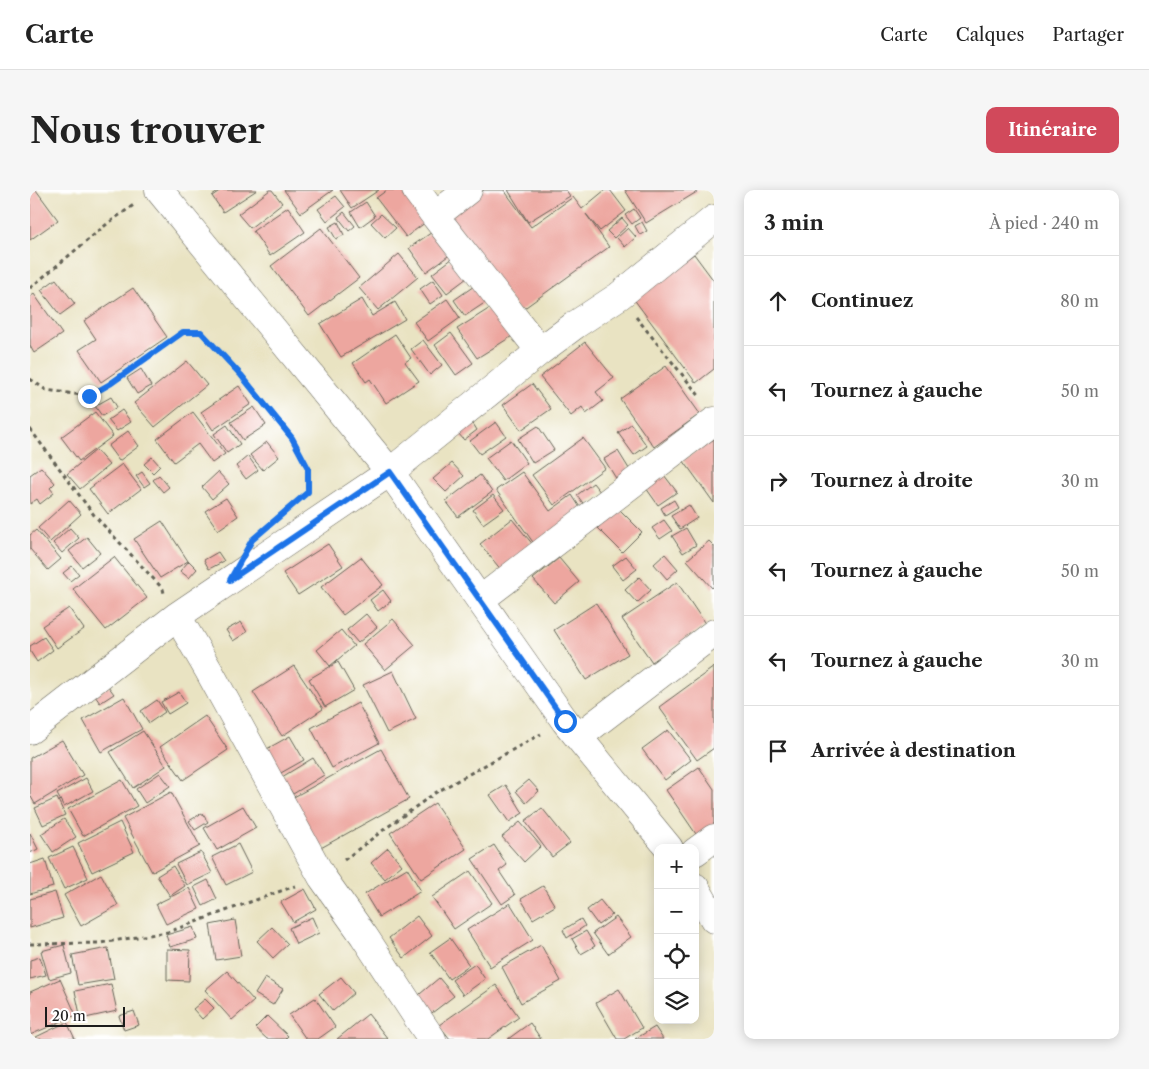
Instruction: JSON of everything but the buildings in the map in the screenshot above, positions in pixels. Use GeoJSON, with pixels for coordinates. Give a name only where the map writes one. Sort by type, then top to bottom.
{"type":"FeatureCollection","features":[{"type":"Feature","properties":{"kind":"street"},"geometry":{"type":"LineString","coordinates":[[416,190],[434,216],[540,351]]}},
{"type":"Feature","properties":{"kind":"street"},"geometry":{"type":"LineString","coordinates":[[434,216],[468,190]]}},
{"type":"Feature","properties":{"kind":"street"},"geometry":{"type":"LineString","coordinates":[[150,195],[390,472],[565,721],[666,844]]}},
{"type":"Feature","properties":{"kind":"street"},"geometry":{"type":"LineString","coordinates":[[30,730],[177,616],[390,472],[540,351],[619,296],[714,219]]}},
{"type":"Feature","properties":{"kind":"street"},"geometry":{"type":"LineString","coordinates":[[480,600],[708,410]]}},
{"type":"Feature","properties":{"kind":"street"},"geometry":{"type":"LineString","coordinates":[[177,616],[322,877],[364,936],[432,1039]]}},
{"type":"Feature","properties":{"kind":"street"},"geometry":{"type":"LineString","coordinates":[[578,737],[714,633]]}},
{"type":"Feature","properties":{"kind":"street"},"geometry":{"type":"LineString","coordinates":[[699,849],[714,838]]}},
{"type":"Feature","properties":{"kind":"street"},"geometry":{"type":"LineString","coordinates":[[696,889],[714,919]]}},
{"type":"Feature","properties":{"kind":"path"},"geometry":{"type":"LineString","coordinates":[[30,288],[107,224],[150,195]]}},
{"type":"Feature","properties":{"kind":"path"},"geometry":{"type":"LineString","coordinates":[[619,296],[708,410]]}},
{"type":"Feature","properties":{"kind":"path"},"geometry":{"type":"LineString","coordinates":[[30,379],[46,390],[89,396],[110,384],[183,332],[201,332],[241,375],[292,438],[308,468],[308,492],[301,498]]}},
{"type":"Feature","properties":{"kind":"path"},"geometry":{"type":"LineString","coordinates":[[30,429],[94,515],[163,589],[177,616]]}},
{"type":"Feature","properties":{"kind":"route"},"geometry":{"type":"LineString","coordinates":[[89,396],[110,384],[183,332],[201,332],[241,375],[292,438],[308,468],[308,492],[252,540],[230,580],[390,472],[565,721]]}}]}
